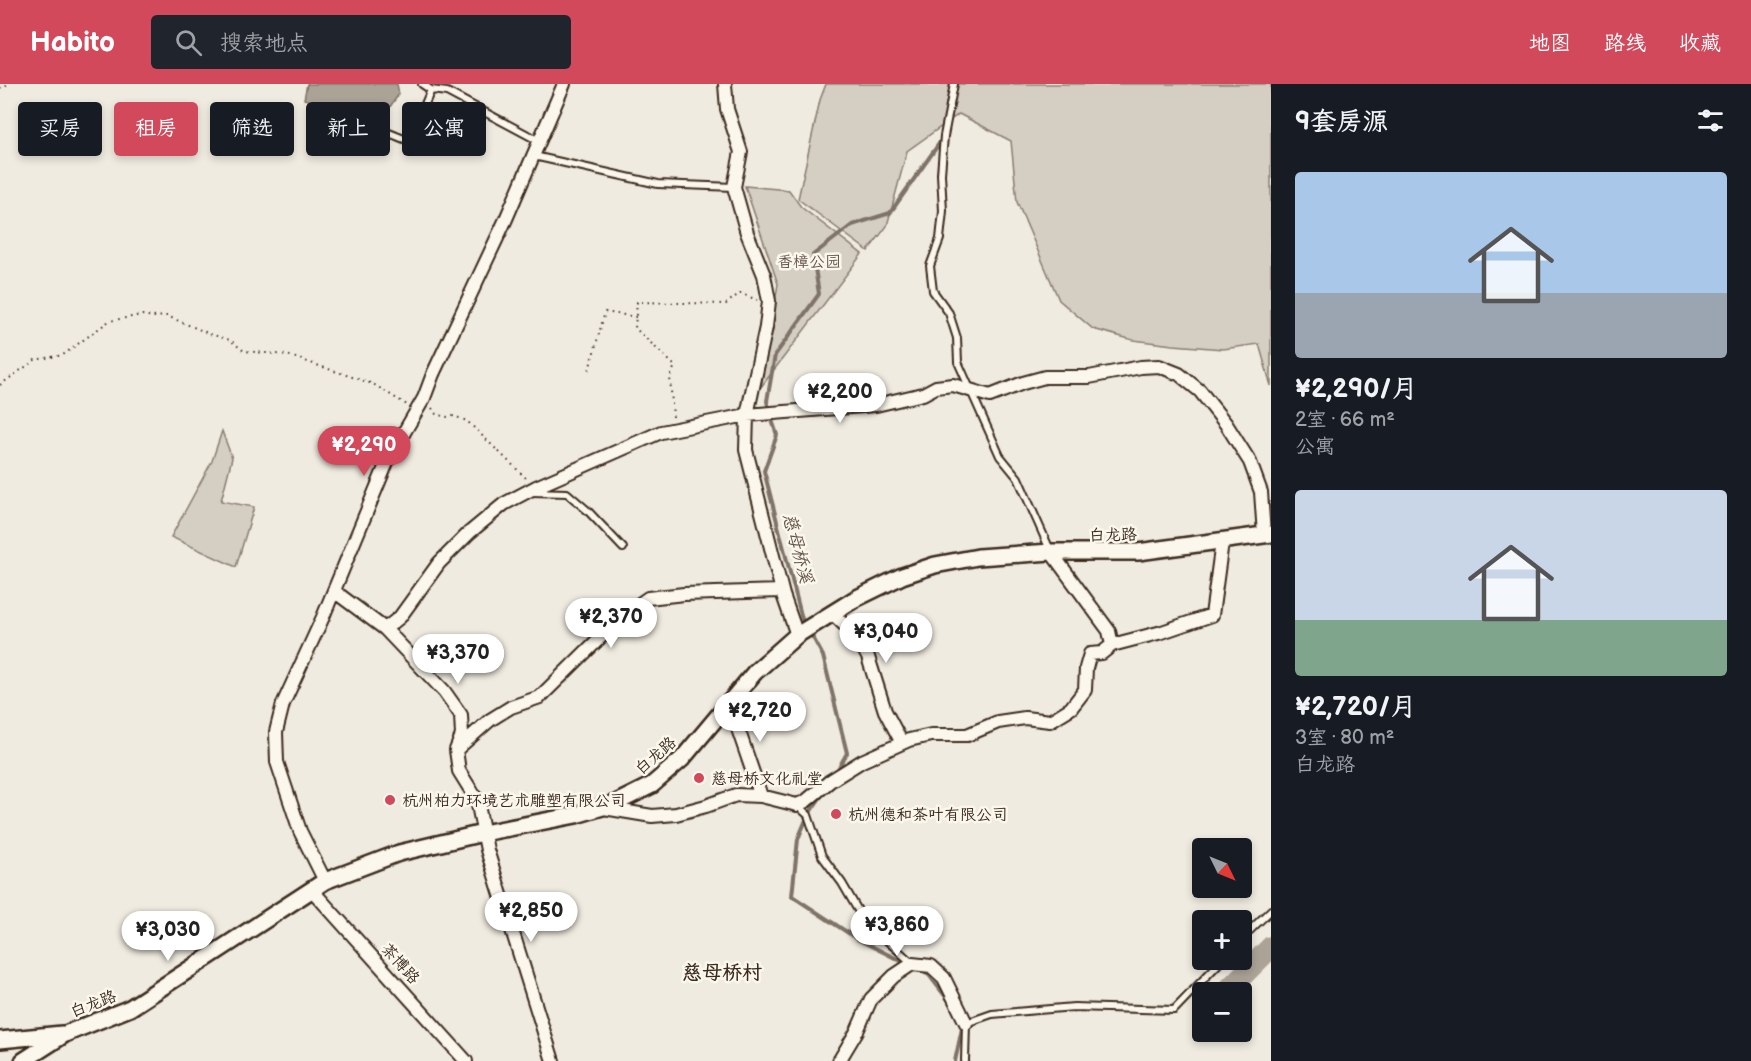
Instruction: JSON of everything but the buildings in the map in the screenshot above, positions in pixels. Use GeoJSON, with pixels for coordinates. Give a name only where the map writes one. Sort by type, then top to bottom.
{"type":"FeatureCollection","features":[{"type":"Feature","properties":{"kind":"street"},"geometry":{"type":"LineString","coordinates":[[325,881],[300,831],[277,762],[276,732],[283,704],[334,591],[388,460],[424,398],[433,374],[506,219],[564,84]]}},
{"type":"Feature","properties":{"kind":"street"},"geometry":{"type":"LineString","coordinates":[[725,84],[727,109],[741,152],[734,187],[747,233],[765,275],[768,305],[766,327],[747,415],[746,450],[782,591],[797,635]]}},
{"type":"Feature","properties":{"kind":"street"},"geometry":{"type":"LineString","coordinates":[[385,629],[400,616],[439,563],[469,533],[504,504],[532,489],[662,432],[747,415],[876,405],[923,394],[936,387],[953,385],[990,396],[1046,377],[1089,376],[1141,366],[1159,366],[1179,374],[1200,391],[1226,424],[1250,462],[1261,492],[1268,534]]}},
{"type":"Feature","properties":{"kind":"street","name":"白龙路"},"geometry":{"type":"LineString","coordinates":[[23,1061],[65,1034],[130,1008],[325,881],[399,853],[483,833],[576,815],[616,804],[652,785],[682,759],[755,672],[797,635],[832,613],[902,576],[935,565],[978,557],[1051,552],[1138,552],[1268,534]]}},
{"type":"Feature","properties":{"kind":"street"},"geometry":{"type":"LineString","coordinates":[[602,808],[652,816],[676,814],[736,795],[761,796],[797,805],[862,761],[902,743],[931,735],[967,735],[998,722],[1025,718],[1050,721],[1071,708],[1085,690],[1086,668],[1090,654],[1102,653],[1112,645],[1162,632],[1212,615],[1222,542]]}},
{"type":"Feature","properties":{"kind":"street"},"geometry":{"type":"LineString","coordinates":[[1051,552],[1109,631],[1112,645]]}},
{"type":"Feature","properties":{"kind":"street"},"geometry":{"type":"LineString","coordinates":[[334,591],[385,629],[444,692],[461,715],[462,735],[456,750],[459,771],[477,800],[483,833],[553,1061]]}},
{"type":"Feature","properties":{"kind":"street"},"geometry":{"type":"LineString","coordinates":[[456,750],[511,706],[540,697],[621,617],[648,598],[684,594],[782,591]]}},
{"type":"Feature","properties":{"kind":"street"},"geometry":{"type":"LineString","coordinates":[[832,613],[857,637],[868,657],[885,711],[902,743]]}},
{"type":"Feature","properties":{"kind":"street"},"geometry":{"type":"LineString","coordinates":[[723,709],[737,726],[761,796]]}},
{"type":"Feature","properties":{"kind":"street","name":"茶博路"},"geometry":{"type":"LineString","coordinates":[[310,889],[466,1061]]}},
{"type":"Feature","properties":{"kind":"street"},"geometry":{"type":"LineString","coordinates":[[839,1061],[857,1031],[871,999],[894,976],[912,964],[931,966],[945,978],[966,1023]]}},
{"type":"Feature","properties":{"kind":"street"},"geometry":{"type":"LineString","coordinates":[[0,1040],[65,1034]]}},
{"type":"Feature","properties":{"kind":"lane"},"geometry":{"type":"LineString","coordinates":[[422,84],[431,90],[447,92],[540,141]]}},
{"type":"Feature","properties":{"kind":"lane"},"geometry":{"type":"LineString","coordinates":[[954,84],[947,118],[941,174],[943,211],[940,238],[930,266],[933,291],[949,313],[957,338],[958,363],[1000,456],[1018,477],[1051,552]]}},
{"type":"Feature","properties":{"kind":"lane"},"geometry":{"type":"LineString","coordinates":[[390,133],[409,141],[431,90]]}},
{"type":"Feature","properties":{"kind":"lane"},"geometry":{"type":"LineString","coordinates":[[534,156],[658,184],[734,187]]}},
{"type":"Feature","properties":{"kind":"lane"},"geometry":{"type":"LineString","coordinates":[[532,489],[567,493],[588,511],[623,548]]}},
{"type":"Feature","properties":{"kind":"lane"},"geometry":{"type":"LineString","coordinates":[[797,805],[808,815],[822,856],[842,883],[863,919],[912,964]]}},
{"type":"Feature","properties":{"kind":"lane"},"geometry":{"type":"LineString","coordinates":[[1252,928],[1271,910]]}},
{"type":"Feature","properties":{"kind":"lane"},"geometry":{"type":"LineString","coordinates":[[965,1061],[966,1023],[992,1014],[1074,1007],[1174,1010],[1212,970]]}},
{"type":"Feature","properties":{"kind":"path"},"geometry":{"type":"LineString","coordinates":[[0,88],[9,84]]}},
{"type":"Feature","properties":{"kind":"path"},"geometry":{"type":"LineString","coordinates":[[673,430],[670,377],[675,366],[635,327],[637,302],[726,304],[740,293],[768,305]]}},
{"type":"Feature","properties":{"kind":"path"},"geometry":{"type":"LineString","coordinates":[[589,370],[605,312],[636,317]]}},
{"type":"Feature","properties":{"kind":"path"},"geometry":{"type":"LineString","coordinates":[[0,385],[35,360],[63,356],[109,321],[142,315],[166,316],[230,340],[244,351],[287,355],[373,384],[417,410]]}},
{"type":"Feature","properties":{"kind":"path"},"geometry":{"type":"LineString","coordinates":[[424,398],[436,414],[446,417],[454,416],[468,421],[532,489]]}},
{"type":"Feature","properties":{"kind":"green space"},"geometry":{"type":"Polygon","coordinates":[[[826,84],[1271,84],[1271,386],[1259,344],[1223,349],[1133,340],[1093,329],[1059,300],[1017,202],[1011,141],[959,114],[907,151],[887,226],[868,251],[798,199],[820,100],[826,84]]]}},
{"type":"Feature","properties":{"kind":"green space","name":"香樟公园"},"geometry":{"type":"Polygon","coordinates":[[[745,186],[789,190],[801,207],[862,254],[761,387],[778,284],[745,186]]]}},
{"type":"Feature","properties":{"kind":"green space"},"geometry":{"type":"Polygon","coordinates":[[[222,431],[232,458],[221,501],[254,507],[236,567],[171,537],[212,461],[222,431]]]}},
{"type":"Feature","properties":{"kind":"shaded area"},"geometry":{"type":"Polygon","coordinates":[[[307,84],[397,84],[399,94],[390,107],[390,102],[314,102],[304,99],[307,84]]]}},
{"type":"Feature","properties":{"kind":"waterway","name":"慈母桥溪"},"geometry":{"type":"LineString","coordinates":[[769,410],[767,401],[775,355],[819,294],[813,255],[852,225],[890,213],[943,138]]}},
{"type":"Feature","properties":{"kind":"waterway","name":"慈母桥溪"},"geometry":{"type":"LineString","coordinates":[[771,417],[777,435],[764,471],[802,619],[806,625]]}},
{"type":"Feature","properties":{"kind":"waterway","name":"慈母桥溪"},"geometry":{"type":"LineString","coordinates":[[810,632],[823,656],[847,753],[837,771]]}},
{"type":"Feature","properties":{"kind":"waterway","name":"慈母桥溪"},"geometry":{"type":"LineString","coordinates":[[824,792],[808,815],[798,839],[792,896],[859,940],[907,964]]}},
{"type":"Feature","properties":{"kind":"waterway"},"geometry":{"type":"LineString","coordinates":[[1236,982],[1271,947]]}},
{"type":"Feature","properties":{"kind":"waterway","name":"慈母桥溪"},"geometry":{"type":"LineString","coordinates":[[919,970],[929,975],[949,1001]]}},
{"type":"Feature","properties":{"kind":"waterway","name":"慈母桥溪"},"geometry":{"type":"LineString","coordinates":[[955,1061],[963,1024]]}},
{"type":"Feature","properties":{"kind":"place","name":"慈母桥文化礼堂"},"geometry":{"type":"Point","coordinates":[699,778]}},
{"type":"Feature","properties":{"kind":"place","name":"杭州柏力环境艺术雕塑有限公司"},"geometry":{"type":"Point","coordinates":[390,800]}},
{"type":"Feature","properties":{"kind":"place","name":"杭州德和茶叶有限公司"},"geometry":{"type":"Point","coordinates":[836,814]}},
{"type":"Feature","properties":{"kind":"district","name":"慈母桥村"},"geometry":{"type":"Point","coordinates":[722,972]}}]}
